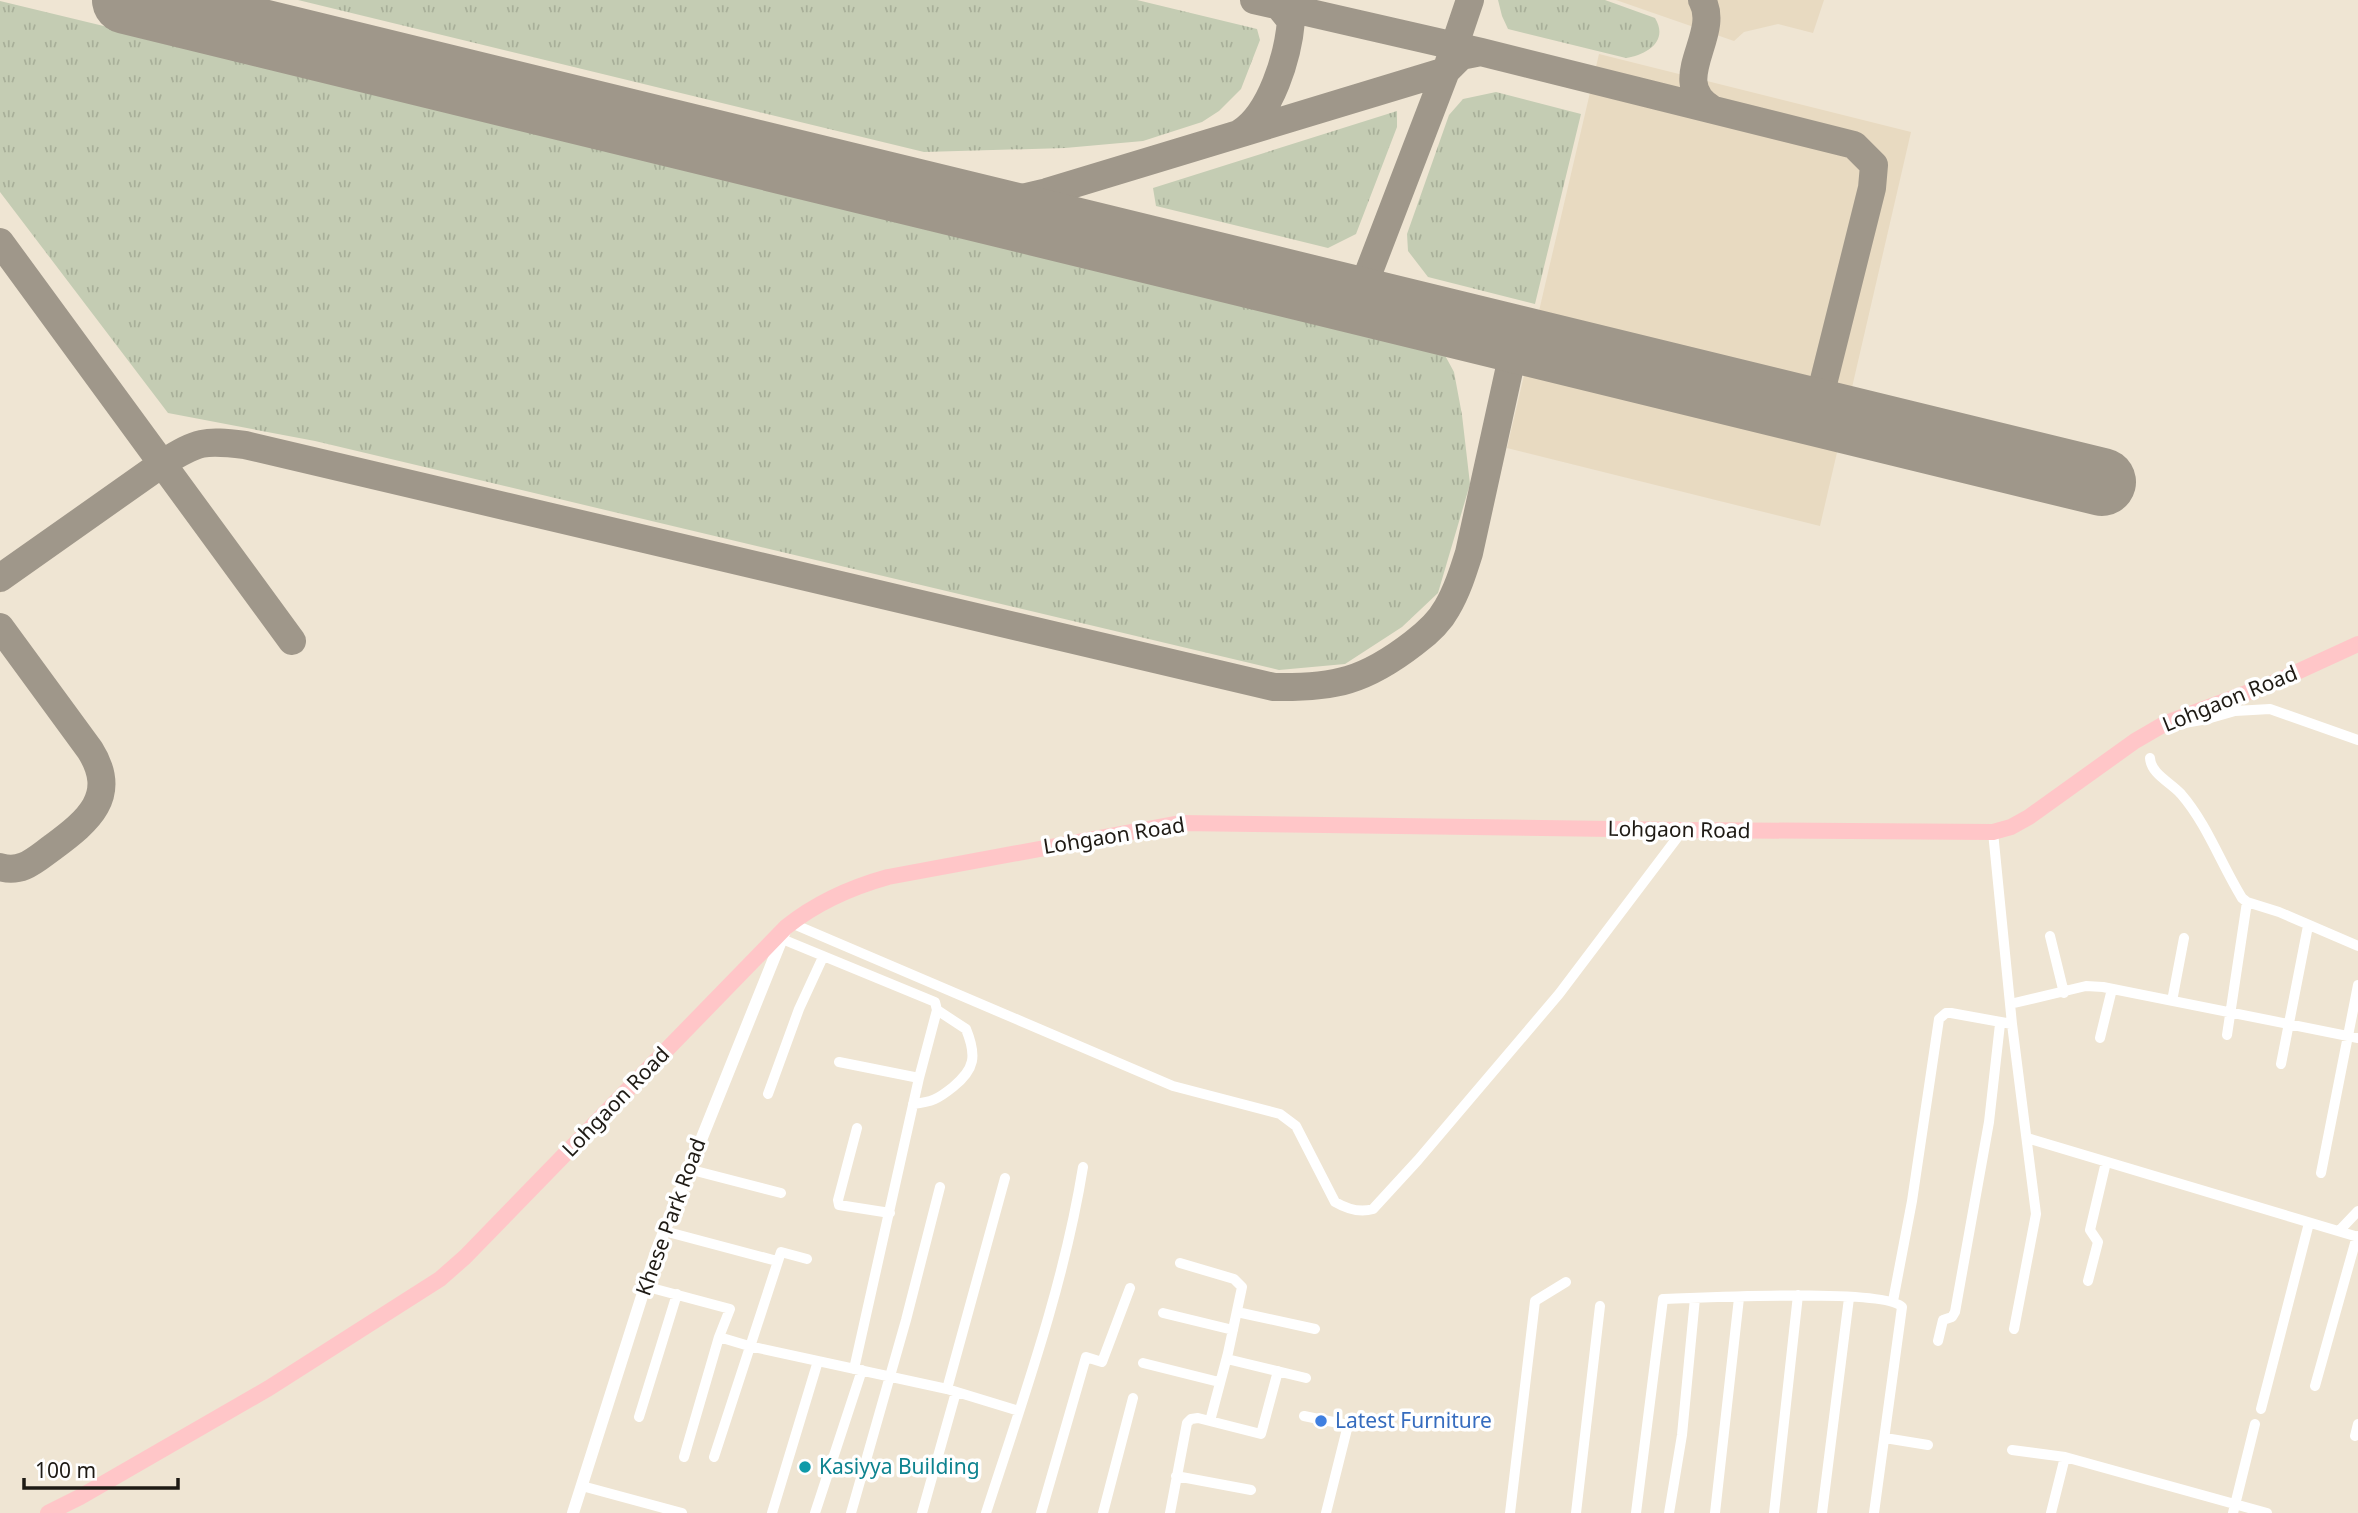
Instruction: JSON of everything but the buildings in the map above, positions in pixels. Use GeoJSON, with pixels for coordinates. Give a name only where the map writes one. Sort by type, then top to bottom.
{"type":"FeatureCollection","features":[{"type":"Feature","properties":{"kind":"main road","name":"Lohgaon Road"},"geometry":{"type":"LineString","coordinates":[[48,1513],[269,1388],[440,1279],[465,1257],[786,930],[829,899],[864,884],[888,877],[1180,823],[1683,831],[1993,832],[2011,827],[2029,817],[2135,741],[2166,723],[2273,683],[2358,645]]}},
{"type":"Feature","properties":{"kind":"street"},"geometry":{"type":"LineString","coordinates":[[2166,723],[2178,724],[2207,719],[2235,711],[2270,709],[2358,740]]}},
{"type":"Feature","properties":{"kind":"street"},"geometry":{"type":"LineString","coordinates":[[2150,758],[2150,765],[2190,806],[2237,890],[2248,902],[2279,912],[2358,946]]}},
{"type":"Feature","properties":{"kind":"street"},"geometry":{"type":"LineString","coordinates":[[786,930],[1172,1086],[1280,1114],[1296,1126],[1335,1202],[1364,1212],[1373,1209],[1418,1160],[1559,994],[1683,831]]}},
{"type":"Feature","properties":{"kind":"street"},"geometry":{"type":"LineString","coordinates":[[1938,1341],[1943,1320],[1952,1317],[1955,1312],[2010,1004],[1993,832]]}},
{"type":"Feature","properties":{"kind":"street"},"geometry":{"type":"LineString","coordinates":[[2227,1035],[2248,902]]}},
{"type":"Feature","properties":{"kind":"street"},"geometry":{"type":"LineString","coordinates":[[2281,1064],[2308,926]]}},
{"type":"Feature","properties":{"kind":"street"},"geometry":{"type":"LineString","coordinates":[[786,930],[823,957],[935,1002],[937,1010],[913,1104],[858,1369],[815,1513]]}},
{"type":"Feature","properties":{"kind":"street","name":"Khese Park Road"},"geometry":{"type":"LineString","coordinates":[[573,1513],[644,1286],[664,1231],[786,930]]}},
{"type":"Feature","properties":{"kind":"street"},"geometry":{"type":"LineString","coordinates":[[2050,936],[2064,993]]}},
{"type":"Feature","properties":{"kind":"street"},"geometry":{"type":"LineString","coordinates":[[2172,1001],[2184,938]]}},
{"type":"Feature","properties":{"kind":"street"},"geometry":{"type":"LineString","coordinates":[[768,1094],[799,1009],[823,957]]}},
{"type":"Feature","properties":{"kind":"street"},"geometry":{"type":"LineString","coordinates":[[2321,1173],[2353,1037],[2358,985]]}},
{"type":"Feature","properties":{"kind":"street"},"geometry":{"type":"LineString","coordinates":[[2010,1004],[2086,986],[2353,1037]]}},
{"type":"Feature","properties":{"kind":"street"},"geometry":{"type":"LineString","coordinates":[[2099,1038],[2112,989]]}},
{"type":"Feature","properties":{"kind":"street"},"geometry":{"type":"LineString","coordinates":[[913,1104],[936,1100],[967,1076],[971,1067],[971,1042],[966,1029],[937,1010]]}},
{"type":"Feature","properties":{"kind":"street"},"geometry":{"type":"LineString","coordinates":[[1893,1301],[1912,1200],[1939,1019],[1946,1013],[1951,1013],[2006,1024]]}},
{"type":"Feature","properties":{"kind":"street"},"geometry":{"type":"LineString","coordinates":[[2006,1024],[2027,1138],[2036,1214],[2014,1329]]}},
{"type":"Feature","properties":{"kind":"street"},"geometry":{"type":"LineString","coordinates":[[839,1062],[919,1078]]}},
{"type":"Feature","properties":{"kind":"street"},"geometry":{"type":"LineString","coordinates":[[856,1128],[839,1205],[890,1213]]}},
{"type":"Feature","properties":{"kind":"street"},"geometry":{"type":"LineString","coordinates":[[2027,1138],[2357,1237],[2315,1386]]}},
{"type":"Feature","properties":{"kind":"street"},"geometry":{"type":"LineString","coordinates":[[2088,1281],[2098,1242],[2090,1230],[2106,1162]]}},
{"type":"Feature","properties":{"kind":"street"},"geometry":{"type":"LineString","coordinates":[[986,1513],[1074,1224],[1083,1167]]}},
{"type":"Feature","properties":{"kind":"street"},"geometry":{"type":"LineString","coordinates":[[688,1169],[781,1193]]}},
{"type":"Feature","properties":{"kind":"street"},"geometry":{"type":"LineString","coordinates":[[922,1513],[1005,1178]]}},
{"type":"Feature","properties":{"kind":"street"},"geometry":{"type":"LineString","coordinates":[[851,1513],[940,1187]]}},
{"type":"Feature","properties":{"kind":"street"},"geometry":{"type":"LineString","coordinates":[[2339,1231],[2358,1211]]}},
{"type":"Feature","properties":{"kind":"street"},"geometry":{"type":"LineString","coordinates":[[2261,1409],[2309,1223]]}},
{"type":"Feature","properties":{"kind":"street"},"geometry":{"type":"LineString","coordinates":[[664,1231],[777,1261]]}},
{"type":"Feature","properties":{"kind":"street"},"geometry":{"type":"LineString","coordinates":[[715,1457],[780,1252],[807,1259]]}},
{"type":"Feature","properties":{"kind":"street"},"geometry":{"type":"LineString","coordinates":[[1180,1263],[1239,1282],[1241,1295],[1210,1421]]}},
{"type":"Feature","properties":{"kind":"street"},"geometry":{"type":"LineString","coordinates":[[1510,1513],[1535,1301],[1566,1282]]}},
{"type":"Feature","properties":{"kind":"street"},"geometry":{"type":"LineString","coordinates":[[644,1286],[730,1309],[719,1337],[684,1457]]}},
{"type":"Feature","properties":{"kind":"street"},"geometry":{"type":"LineString","coordinates":[[1041,1513],[1087,1357],[1102,1362],[1130,1288]]}},
{"type":"Feature","properties":{"kind":"street"},"geometry":{"type":"LineString","coordinates":[[639,1418],[677,1294]]}},
{"type":"Feature","properties":{"kind":"street"},"geometry":{"type":"LineString","coordinates":[[1774,1513],[1798,1295]]}},
{"type":"Feature","properties":{"kind":"street"},"geometry":{"type":"LineString","coordinates":[[1636,1513],[1663,1299],[1798,1295],[1893,1301],[1902,1307],[1874,1513]]}},
{"type":"Feature","properties":{"kind":"street"},"geometry":{"type":"LineString","coordinates":[[1669,1513],[1682,1436],[1695,1298]]}},
{"type":"Feature","properties":{"kind":"street"},"geometry":{"type":"LineString","coordinates":[[1715,1513],[1738,1298]]}},
{"type":"Feature","properties":{"kind":"street"},"geometry":{"type":"LineString","coordinates":[[1822,1513],[1849,1298]]}},
{"type":"Feature","properties":{"kind":"street"},"geometry":{"type":"LineString","coordinates":[[1576,1513],[1600,1306]]}},
{"type":"Feature","properties":{"kind":"street"},"geometry":{"type":"LineString","coordinates":[[1237,1312],[1315,1329]]}},
{"type":"Feature","properties":{"kind":"street"},"geometry":{"type":"LineString","coordinates":[[1163,1313],[1233,1330]]}},
{"type":"Feature","properties":{"kind":"street"},"geometry":{"type":"LineString","coordinates":[[719,1337],[818,1362],[952,1390],[1019,1411]]}},
{"type":"Feature","properties":{"kind":"street"},"geometry":{"type":"LineString","coordinates":[[1227,1359],[1306,1378]]}},
{"type":"Feature","properties":{"kind":"street"},"geometry":{"type":"LineString","coordinates":[[772,1513],[818,1362]]}},
{"type":"Feature","properties":{"kind":"street"},"geometry":{"type":"LineString","coordinates":[[1143,1363],[1219,1382]]}},
{"type":"Feature","properties":{"kind":"street"},"geometry":{"type":"LineString","coordinates":[[1170,1513],[1187,1423],[1198,1418],[1261,1434],[1278,1371]]}},
{"type":"Feature","properties":{"kind":"street"},"geometry":{"type":"LineString","coordinates":[[1103,1513],[1133,1398]]}},
{"type":"Feature","properties":{"kind":"street"},"geometry":{"type":"LineString","coordinates":[[1304,1416],[1348,1425],[1326,1513]]}},
{"type":"Feature","properties":{"kind":"street"},"geometry":{"type":"LineString","coordinates":[[2234,1509],[2255,1424]]}},
{"type":"Feature","properties":{"kind":"street"},"geometry":{"type":"LineString","coordinates":[[2355,1436],[2358,1424]]}},
{"type":"Feature","properties":{"kind":"street"},"geometry":{"type":"LineString","coordinates":[[1885,1438],[1928,1445]]}},
{"type":"Feature","properties":{"kind":"street"},"geometry":{"type":"LineString","coordinates":[[2012,1450],[2065,1457],[2234,1509],[2267,1513]]}},
{"type":"Feature","properties":{"kind":"street"},"geometry":{"type":"LineString","coordinates":[[2051,1513],[2065,1457]]}},
{"type":"Feature","properties":{"kind":"street"},"geometry":{"type":"LineString","coordinates":[[1176,1475],[1251,1490]]}},
{"type":"Feature","properties":{"kind":"street"},"geometry":{"type":"LineString","coordinates":[[582,1486],[653,1509],[682,1513]]}},
{"type":"Feature","properties":{"kind":"shaded area"},"geometry":{"type":"Polygon","coordinates":[[[1616,0],[1824,0],[1813,33],[1778,24],[1744,32],[1734,41],[1616,0]]]}},
{"type":"Feature","properties":{"kind":"shaded area"},"geometry":{"type":"Polygon","coordinates":[[[1599,54],[1911,132],[1820,526],[1507,448],[1599,54]]]}},
{"type":"Feature","properties":{"kind":"shaded area"},"geometry":{"type":"Polygon","coordinates":[[[0,562],[16,581],[0,593],[0,562]]]}},
{"type":"Feature","properties":{"kind":"green space"},"geometry":{"type":"Polygon","coordinates":[[[298,0],[1137,0],[1257,29],[1260,40],[1241,89],[1219,111],[1202,122],[1143,141],[1065,148],[924,152],[298,0]]]}},
{"type":"Feature","properties":{"kind":"green space"},"geometry":{"type":"Polygon","coordinates":[[[1498,0],[1605,0],[1655,18],[1659,26],[1658,40],[1641,54],[1626,58],[1508,29],[1498,0]]]}},
{"type":"Feature","properties":{"kind":"green space"},"geometry":{"type":"Polygon","coordinates":[[[0,1],[1441,348],[1454,372],[1470,484],[1438,593],[1402,627],[1345,664],[1279,670],[315,441],[168,413],[0,192],[0,1]]]}},
{"type":"Feature","properties":{"kind":"green space"},"geometry":{"type":"Polygon","coordinates":[[[1496,92],[1581,114],[1535,304],[1428,277],[1408,251],[1407,234],[1449,115],[1463,99],[1496,92]]]}},
{"type":"Feature","properties":{"kind":"green space"},"geometry":{"type":"Polygon","coordinates":[[[1397,111],[1397,127],[1356,234],[1328,248],[1156,206],[1153,188],[1397,111]]]}},
{"type":"Feature","properties":{"kind":"taxiway"},"geometry":{"type":"LineString","coordinates":[[1254,0],[1481,52],[1854,145],[1874,165],[1872,188],[1816,412]]}},
{"type":"Feature","properties":{"kind":"taxiway"},"geometry":{"type":"LineString","coordinates":[[1358,300],[1446,71],[1470,0]]}},
{"type":"Feature","properties":{"kind":"taxiway"},"geometry":{"type":"LineString","coordinates":[[1702,0],[1706,28],[1694,71],[1694,85],[1699,98],[1712,109]]}},
{"type":"Feature","properties":{"kind":"taxiway"},"geometry":{"type":"LineString","coordinates":[[1240,133],[1261,112],[1282,67],[1291,21],[1279,6],[1288,4]]}},
{"type":"Feature","properties":{"kind":"taxiway"},"geometry":{"type":"LineString","coordinates":[[980,208],[1047,192],[1446,71],[1461,56],[1481,52]]}},
{"type":"Feature","properties":{"kind":"taxiway"},"geometry":{"type":"LineString","coordinates":[[1047,192],[1052,213],[1066,229]]}},
{"type":"Feature","properties":{"kind":"taxiway"},"geometry":{"type":"LineString","coordinates":[[0,242],[292,641]]}},
{"type":"Feature","properties":{"kind":"taxiway"},"geometry":{"type":"LineString","coordinates":[[0,578],[163,463],[194,446],[231,443],[1274,687],[1332,684],[1364,674],[1396,656],[1432,627],[1451,602],[1469,553],[1516,339]]}},
{"type":"Feature","properties":{"kind":"taxiway"},"geometry":{"type":"LineString","coordinates":[[0,627],[90,750],[98,766],[101,781],[96,806],[78,827],[28,864],[15,869],[0,867]]}},
{"type":"Feature","properties":{"kind":"runway"},"geometry":{"type":"LineString","coordinates":[[126,0],[2102,482]]}},
{"type":"Feature","properties":{"kind":"place","name":"Latest Furniture"},"geometry":{"type":"Point","coordinates":[1321,1421]}},
{"type":"Feature","properties":{"kind":"place","name":"Kasiyya Building"},"geometry":{"type":"Point","coordinates":[805,1467]}}]}
